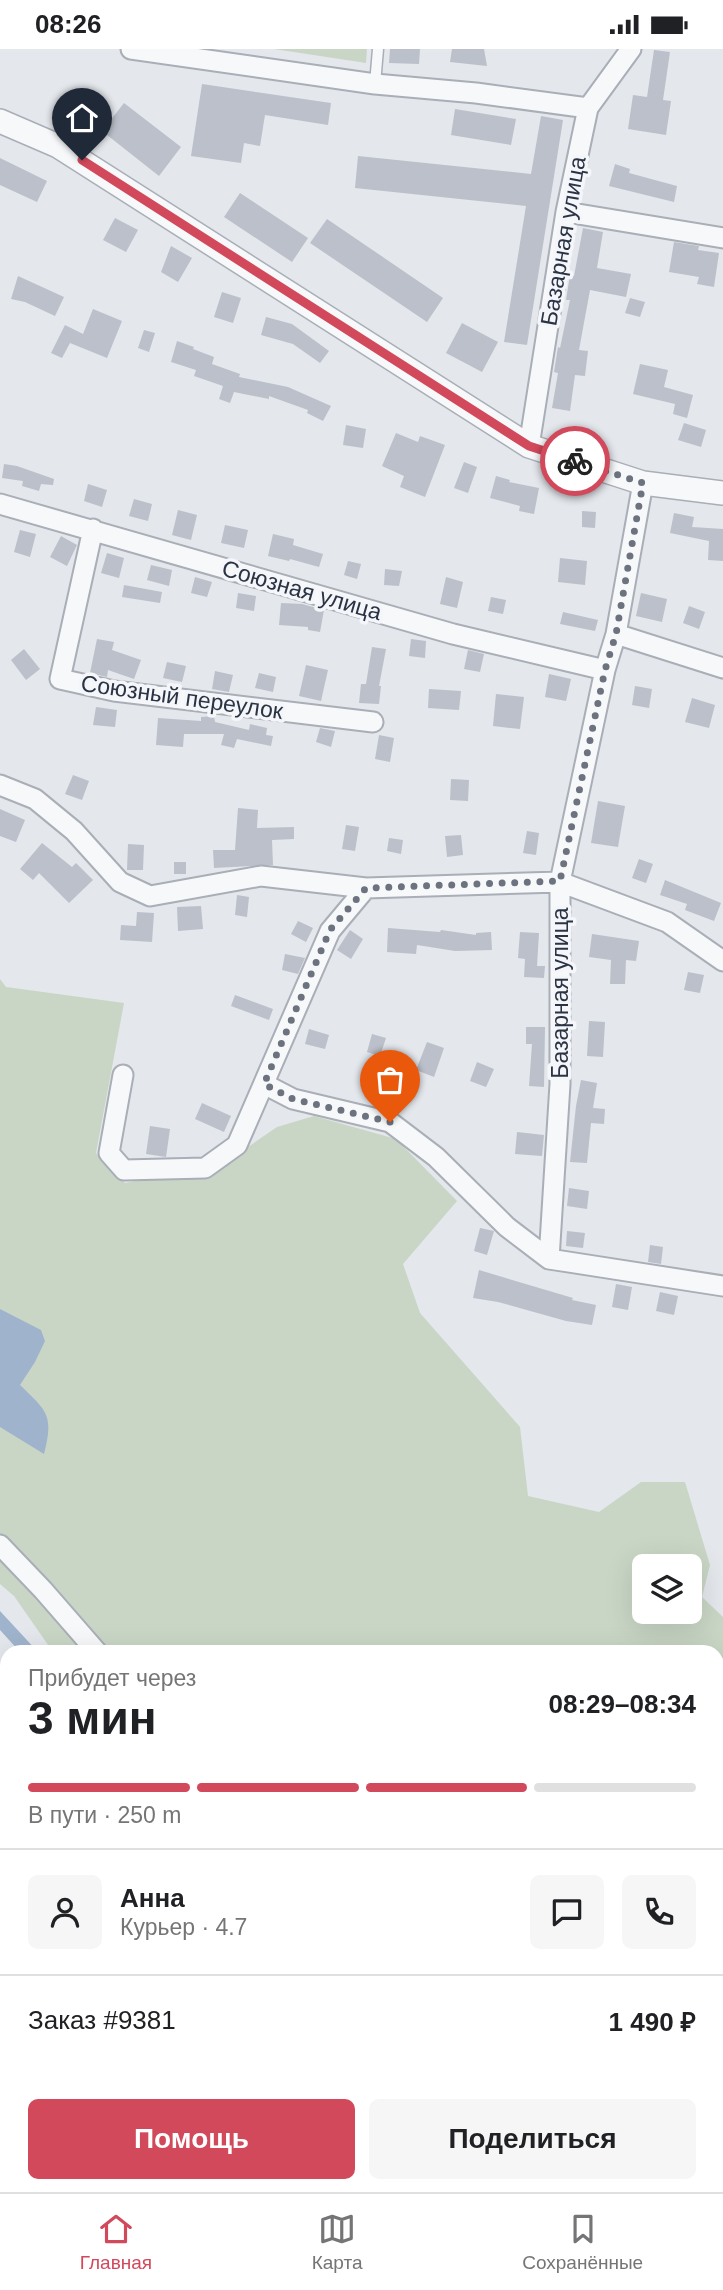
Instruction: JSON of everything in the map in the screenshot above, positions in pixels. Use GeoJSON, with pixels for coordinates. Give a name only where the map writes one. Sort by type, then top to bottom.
{"type":"FeatureCollection","features":[{"type":"Feature","properties":{"kind":"street"},"geometry":{"type":"LineString","coordinates":[[131,49],[374,84],[588,107]]}},
{"type":"Feature","properties":{"kind":"street","name":"Базарная улица"},"geometry":{"type":"LineString","coordinates":[[529,446],[566,212],[588,107],[631,49]]}},
{"type":"Feature","properties":{"kind":"street"},"geometry":{"type":"LineString","coordinates":[[0,121],[58,146],[529,446],[643,483],[723,493]]}},
{"type":"Feature","properties":{"kind":"street"},"geometry":{"type":"LineString","coordinates":[[566,212],[723,238]]}},
{"type":"Feature","properties":{"kind":"street","name":"Базарная улица"},"geometry":{"type":"LineString","coordinates":[[549,1259],[560,1084],[560,881],[605,670],[616,634],[643,483]]}},
{"type":"Feature","properties":{"kind":"street","name":"Союзная улица"},"geometry":{"type":"LineString","coordinates":[[0,504],[453,634],[605,670]]}},
{"type":"Feature","properties":{"kind":"street","name":"Союзный переулок"},"geometry":{"type":"LineString","coordinates":[[93,529],[60,679],[114,691],[373,722]]}},
{"type":"Feature","properties":{"kind":"street"},"geometry":{"type":"LineString","coordinates":[[616,634],[723,668]]}},
{"type":"Feature","properties":{"kind":"street"},"geometry":{"type":"LineString","coordinates":[[0,785],[35,799],[74,831],[120,882],[150,896],[261,876],[366,888],[560,881],[667,922],[723,961]]}},
{"type":"Feature","properties":{"kind":"street"},"geometry":{"type":"LineString","coordinates":[[123,1075],[109,1153],[124,1170],[205,1168],[237,1145],[330,930],[366,888]]}},
{"type":"Feature","properties":{"kind":"street"},"geometry":{"type":"LineString","coordinates":[[264,1084],[293,1099],[390,1122],[436,1157],[507,1227],[549,1259],[723,1286]]}},
{"type":"Feature","properties":{"kind":"street"},"geometry":{"type":"LineString","coordinates":[[0,1545],[91,1645]]}},
{"type":"Feature","properties":{"kind":"lane"},"geometry":{"type":"LineString","coordinates":[[374,84],[378,49]]}},
{"type":"Feature","properties":{"kind":"green space"},"geometry":{"type":"Polygon","coordinates":[[[274,49],[367,49],[366,63],[274,49]]]}},
{"type":"Feature","properties":{"kind":"green space"},"geometry":{"type":"Polygon","coordinates":[[[0,979],[6,987],[124,1003],[96,1153],[125,1183],[223,1164],[277,1127],[314,1116],[396,1139],[457,1201],[403,1264],[420,1313],[520,1427],[528,1496],[599,1512],[641,1482],[685,1482],[710,1565],[702,1597],[723,1617],[723,1645],[48,1645],[14,1596],[0,1584],[0,979]]]}},
{"type":"Feature","properties":{"kind":"water"},"geometry":{"type":"Polygon","coordinates":[[[0,1309],[41,1330],[45,1341],[20,1385],[37,1401],[46,1415],[48,1430],[44,1454],[0,1427],[0,1309]]]}},
{"type":"Feature","properties":{"kind":"water"},"geometry":{"type":"Polygon","coordinates":[[[0,1611],[32,1645],[14,1645],[0,1630],[0,1611]]]}},
{"type":"Feature","properties":{"kind":"building"},"geometry":{"type":"Polygon","coordinates":[[[390,49],[420,49],[419,64],[389,63],[390,49]]]}},
{"type":"Feature","properties":{"kind":"building"},"geometry":{"type":"Polygon","coordinates":[[[452,49],[484,49],[487,66],[450,62],[452,49]]]}},
{"type":"Feature","properties":{"kind":"building"},"geometry":{"type":"Polygon","coordinates":[[[654,50],[670,52],[663,100],[671,101],[666,135],[628,129],[633,95],[647,97],[654,50]]]}},
{"type":"Feature","properties":{"kind":"building"},"geometry":{"type":"Polygon","coordinates":[[[202,84],[331,103],[328,125],[265,115],[260,146],[244,143],[241,163],[191,156],[202,84]]]}},
{"type":"Feature","properties":{"kind":"building"},"geometry":{"type":"Polygon","coordinates":[[[124,103],[181,147],[159,176],[102,131],[124,103]]]}},
{"type":"Feature","properties":{"kind":"building"},"geometry":{"type":"Polygon","coordinates":[[[455,109],[516,119],[511,145],[451,135],[455,109]]]}},
{"type":"Feature","properties":{"kind":"building"},"geometry":{"type":"Polygon","coordinates":[[[541,116],[563,120],[527,345],[504,342],[526,206],[355,188],[358,156],[531,174],[541,116]]]}},
{"type":"Feature","properties":{"kind":"building"},"geometry":{"type":"Polygon","coordinates":[[[0,158],[47,181],[37,202],[0,185],[0,158]]]}},
{"type":"Feature","properties":{"kind":"building"},"geometry":{"type":"Polygon","coordinates":[[[615,164],[630,169],[629,173],[677,186],[674,202],[609,186],[615,164]]]}},
{"type":"Feature","properties":{"kind":"building"},"geometry":{"type":"Polygon","coordinates":[[[240,193],[308,238],[292,262],[224,217],[240,193]]]}},
{"type":"Feature","properties":{"kind":"building"},"geometry":{"type":"Polygon","coordinates":[[[115,218],[138,230],[126,252],[103,240],[115,218]]]}},
{"type":"Feature","properties":{"kind":"building"},"geometry":{"type":"Polygon","coordinates":[[[327,219],[443,298],[427,322],[310,243],[327,219]]]}},
{"type":"Feature","properties":{"kind":"building"},"geometry":{"type":"Polygon","coordinates":[[[583,228],[603,232],[597,268],[631,274],[626,297],[590,290],[579,350],[588,351],[585,376],[575,375],[570,411],[552,408],[558,373],[554,372],[570,300],[566,300],[570,275],[574,276],[583,228]]]}},
{"type":"Feature","properties":{"kind":"building"},"geometry":{"type":"Polygon","coordinates":[[[674,242],[719,253],[714,287],[697,284],[699,277],[669,272],[674,242]]]}},
{"type":"Feature","properties":{"kind":"building"},"geometry":{"type":"Polygon","coordinates":[[[171,246],[192,258],[178,282],[161,272],[171,246]]]}},
{"type":"Feature","properties":{"kind":"building"},"geometry":{"type":"Polygon","coordinates":[[[18,276],[64,297],[55,316],[25,302],[11,299],[18,276]]]}},
{"type":"Feature","properties":{"kind":"building"},"geometry":{"type":"Polygon","coordinates":[[[222,292],[241,298],[233,323],[214,317],[222,292]]]}},
{"type":"Feature","properties":{"kind":"building"},"geometry":{"type":"Polygon","coordinates":[[[630,298],[645,302],[640,317],[625,313],[630,298]]]}},
{"type":"Feature","properties":{"kind":"building"},"geometry":{"type":"Polygon","coordinates":[[[93,309],[122,321],[107,358],[70,343],[62,358],[51,353],[65,325],[83,334],[93,309]]]}},
{"type":"Feature","properties":{"kind":"building"},"geometry":{"type":"Polygon","coordinates":[[[266,317],[292,324],[329,351],[320,363],[293,344],[261,335],[266,317]]]}},
{"type":"Feature","properties":{"kind":"building"},"geometry":{"type":"Polygon","coordinates":[[[462,323],[498,342],[482,372],[446,353],[462,323]]]}},
{"type":"Feature","properties":{"kind":"building"},"geometry":{"type":"Polygon","coordinates":[[[144,330],[155,333],[149,352],[138,348],[144,330]]]}},
{"type":"Feature","properties":{"kind":"building"},"geometry":{"type":"Polygon","coordinates":[[[177,341],[214,357],[212,364],[240,374],[239,377],[288,387],[331,406],[323,421],[307,413],[308,410],[269,396],[269,399],[234,392],[230,403],[219,399],[223,386],[194,376],[196,370],[171,362],[177,341]]]}},
{"type":"Feature","properties":{"kind":"building"},"geometry":{"type":"Polygon","coordinates":[[[640,364],[668,370],[664,387],[693,395],[687,418],[673,414],[675,404],[633,394],[640,364]]]}},
{"type":"Feature","properties":{"kind":"building"},"geometry":{"type":"Polygon","coordinates":[[[684,423],[706,430],[701,447],[678,440],[684,423]]]}},
{"type":"Feature","properties":{"kind":"building"},"geometry":{"type":"Polygon","coordinates":[[[346,425],[366,429],[363,448],[343,445],[346,425]]]}},
{"type":"Feature","properties":{"kind":"building"},"geometry":{"type":"Polygon","coordinates":[[[396,433],[418,442],[420,436],[445,445],[425,497],[400,487],[404,476],[382,466],[396,433]]]}},
{"type":"Feature","properties":{"kind":"building"},"geometry":{"type":"Polygon","coordinates":[[[464,462],[477,467],[468,493],[454,488],[464,462]]]}},
{"type":"Feature","properties":{"kind":"building"},"geometry":{"type":"Polygon","coordinates":[[[4,464],[54,479],[53,485],[41,484],[39,491],[22,486],[23,481],[2,478],[4,464]]]}},
{"type":"Feature","properties":{"kind":"building"},"geometry":{"type":"Polygon","coordinates":[[[496,476],[510,480],[509,482],[539,488],[534,514],[519,511],[520,506],[490,498],[496,476]]]}},
{"type":"Feature","properties":{"kind":"building"},"geometry":{"type":"Polygon","coordinates":[[[88,484],[107,490],[102,507],[84,501],[88,484]]]}},
{"type":"Feature","properties":{"kind":"building"},"geometry":{"type":"Polygon","coordinates":[[[134,499],[152,504],[148,521],[129,516],[134,499]]]}},
{"type":"Feature","properties":{"kind":"building"},"geometry":{"type":"Polygon","coordinates":[[[178,510],[197,515],[191,540],[172,535],[178,510]]]}},
{"type":"Feature","properties":{"kind":"building"},"geometry":{"type":"Polygon","coordinates":[[[582,511],[596,512],[595,528],[582,527],[582,511]]]}},
{"type":"Feature","properties":{"kind":"building"},"geometry":{"type":"Polygon","coordinates":[[[674,513],[694,517],[692,527],[723,529],[723,561],[708,560],[709,541],[670,533],[674,513]]]}},
{"type":"Feature","properties":{"kind":"building"},"geometry":{"type":"Polygon","coordinates":[[[225,525],[248,530],[244,548],[221,543],[225,525]]]}},
{"type":"Feature","properties":{"kind":"building"},"geometry":{"type":"Polygon","coordinates":[[[20,530],[36,534],[30,557],[14,552],[20,530]]]}},
{"type":"Feature","properties":{"kind":"building"},"geometry":{"type":"Polygon","coordinates":[[[273,534],[294,539],[293,545],[323,554],[319,567],[268,556],[273,534]]]}},
{"type":"Feature","properties":{"kind":"building"},"geometry":{"type":"Polygon","coordinates":[[[61,536],[77,545],[67,566],[50,557],[61,536]]]}},
{"type":"Feature","properties":{"kind":"building"},"geometry":{"type":"Polygon","coordinates":[[[107,553],[124,558],[119,578],[101,573],[107,553]]]}},
{"type":"Feature","properties":{"kind":"building"},"geometry":{"type":"Polygon","coordinates":[[[560,558],[587,561],[585,585],[558,582],[560,558]]]}},
{"type":"Feature","properties":{"kind":"building"},"geometry":{"type":"Polygon","coordinates":[[[348,561],[361,564],[357,579],[344,575],[348,561]]]}},
{"type":"Feature","properties":{"kind":"building"},"geometry":{"type":"Polygon","coordinates":[[[151,565],[172,570],[169,586],[147,580],[151,565]]]}},
{"type":"Feature","properties":{"kind":"building"},"geometry":{"type":"Polygon","coordinates":[[[385,569],[402,571],[399,586],[384,585],[385,569]]]}},
{"type":"Feature","properties":{"kind":"building"},"geometry":{"type":"Polygon","coordinates":[[[195,577],[212,582],[207,597],[191,593],[195,577]]]}},
{"type":"Feature","properties":{"kind":"building"},"geometry":{"type":"Polygon","coordinates":[[[446,577],[463,582],[457,608],[440,604],[446,577]]]}},
{"type":"Feature","properties":{"kind":"building"},"geometry":{"type":"Polygon","coordinates":[[[124,585],[162,592],[160,603],[122,597],[124,585]]]}},
{"type":"Feature","properties":{"kind":"building"},"geometry":{"type":"Polygon","coordinates":[[[238,593],[256,596],[254,611],[236,608],[238,593]]]}},
{"type":"Feature","properties":{"kind":"building"},"geometry":{"type":"Polygon","coordinates":[[[641,593],[667,599],[662,622],[636,616],[641,593]]]}},
{"type":"Feature","properties":{"kind":"building"},"geometry":{"type":"Polygon","coordinates":[[[491,597],[506,600],[503,614],[488,611],[491,597]]]}},
{"type":"Feature","properties":{"kind":"building"},"geometry":{"type":"Polygon","coordinates":[[[281,603],[302,604],[324,610],[320,632],[308,630],[308,627],[279,625],[281,603]]]}},
{"type":"Feature","properties":{"kind":"building"},"geometry":{"type":"Polygon","coordinates":[[[689,606],[705,612],[699,629],[683,623],[689,606]]]}},
{"type":"Feature","properties":{"kind":"building"},"geometry":{"type":"Polygon","coordinates":[[[563,612],[598,620],[595,631],[560,624],[563,612]]]}},
{"type":"Feature","properties":{"kind":"building"},"geometry":{"type":"Polygon","coordinates":[[[97,639],[114,642],[112,650],[141,660],[134,679],[108,670],[107,677],[90,673],[97,639]]]}},
{"type":"Feature","properties":{"kind":"building"},"geometry":{"type":"Polygon","coordinates":[[[411,639],[426,641],[425,658],[409,656],[411,639]]]}},
{"type":"Feature","properties":{"kind":"building"},"geometry":{"type":"Polygon","coordinates":[[[372,647],[386,649],[379,686],[379,704],[359,703],[361,684],[366,684],[372,647]]]}},
{"type":"Feature","properties":{"kind":"building"},"geometry":{"type":"Polygon","coordinates":[[[24,649],[40,669],[26,680],[11,660],[24,649]]]}},
{"type":"Feature","properties":{"kind":"building"},"geometry":{"type":"Polygon","coordinates":[[[468,650],[484,654],[480,672],[464,669],[468,650]]]}},
{"type":"Feature","properties":{"kind":"building"},"geometry":{"type":"Polygon","coordinates":[[[167,662],[186,666],[182,682],[163,678],[167,662]]]}},
{"type":"Feature","properties":{"kind":"building"},"geometry":{"type":"Polygon","coordinates":[[[306,665],[328,670],[321,701],[299,696],[306,665]]]}},
{"type":"Feature","properties":{"kind":"building"},"geometry":{"type":"Polygon","coordinates":[[[215,671],[233,675],[229,692],[212,689],[215,671]]]}},
{"type":"Feature","properties":{"kind":"building"},"geometry":{"type":"Polygon","coordinates":[[[259,673],[276,677],[273,692],[255,688],[259,673]]]}},
{"type":"Feature","properties":{"kind":"building"},"geometry":{"type":"Polygon","coordinates":[[[549,674],[571,679],[566,701],[545,697],[549,674]]]}},
{"type":"Feature","properties":{"kind":"building"},"geometry":{"type":"Polygon","coordinates":[[[635,686],[652,689],[649,708],[632,705],[635,686]]]}},
{"type":"Feature","properties":{"kind":"building"},"geometry":{"type":"Polygon","coordinates":[[[429,689],[461,691],[459,710],[428,708],[429,689]]]}},
{"type":"Feature","properties":{"kind":"building"},"geometry":{"type":"Polygon","coordinates":[[[496,694],[524,697],[520,729],[493,726],[496,694]]]}},
{"type":"Feature","properties":{"kind":"building"},"geometry":{"type":"Polygon","coordinates":[[[692,698],[715,705],[709,728],[685,722],[692,698]]]}},
{"type":"Feature","properties":{"kind":"building"},"geometry":{"type":"Polygon","coordinates":[[[96,707],[117,710],[115,727],[93,725],[96,707]]]}},
{"type":"Feature","properties":{"kind":"building"},"geometry":{"type":"Polygon","coordinates":[[[214,716],[215,722],[249,730],[250,724],[267,728],[266,735],[273,736],[271,746],[237,739],[234,748],[221,745],[224,734],[184,734],[183,747],[156,745],[158,718],[201,721],[201,717],[214,716]]]}},
{"type":"Feature","properties":{"kind":"building"},"geometry":{"type":"Polygon","coordinates":[[[320,728],[335,731],[331,747],[316,742],[320,728]]]}},
{"type":"Feature","properties":{"kind":"building"},"geometry":{"type":"Polygon","coordinates":[[[379,735],[394,738],[390,762],[375,759],[379,735]]]}},
{"type":"Feature","properties":{"kind":"building"},"geometry":{"type":"Polygon","coordinates":[[[73,775],[89,781],[82,800],[65,794],[73,775]]]}},
{"type":"Feature","properties":{"kind":"building"},"geometry":{"type":"Polygon","coordinates":[[[451,779],[469,780],[468,801],[450,800],[451,779]]]}},
{"type":"Feature","properties":{"kind":"building"},"geometry":{"type":"Polygon","coordinates":[[[598,801],[625,806],[618,847],[591,843],[598,801]]]}},
{"type":"Feature","properties":{"kind":"building"},"geometry":{"type":"Polygon","coordinates":[[[238,808],[258,810],[257,828],[294,827],[294,839],[272,840],[273,865],[214,868],[213,850],[235,850],[238,808]]]}},
{"type":"Feature","properties":{"kind":"building"},"geometry":{"type":"Polygon","coordinates":[[[0,809],[25,820],[16,842],[0,836],[0,809]]]}},
{"type":"Feature","properties":{"kind":"building"},"geometry":{"type":"Polygon","coordinates":[[[346,825],[359,827],[355,851],[342,849],[346,825]]]}},
{"type":"Feature","properties":{"kind":"building"},"geometry":{"type":"Polygon","coordinates":[[[527,831],[539,833],[536,855],[523,853],[527,831]]]}},
{"type":"Feature","properties":{"kind":"building"},"geometry":{"type":"Polygon","coordinates":[[[461,835],[463,855],[447,857],[445,836],[461,835]]]}},
{"type":"Feature","properties":{"kind":"building"},"geometry":{"type":"Polygon","coordinates":[[[389,838],[403,840],[401,854],[387,851],[389,838]]]}},
{"type":"Feature","properties":{"kind":"building"},"geometry":{"type":"Polygon","coordinates":[[[42,843],[72,867],[76,863],[93,880],[69,903],[39,873],[33,880],[20,869],[42,843]]]}},
{"type":"Feature","properties":{"kind":"building"},"geometry":{"type":"Polygon","coordinates":[[[128,844],[144,845],[143,870],[127,870],[128,844]]]}},
{"type":"Feature","properties":{"kind":"building"},"geometry":{"type":"Polygon","coordinates":[[[639,859],[653,864],[646,883],[632,878],[639,859]]]}},
{"type":"Feature","properties":{"kind":"building"},"geometry":{"type":"Polygon","coordinates":[[[174,862],[186,862],[186,874],[174,874],[174,862]]]}},
{"type":"Feature","properties":{"kind":"building"},"geometry":{"type":"Polygon","coordinates":[[[665,880],[721,903],[714,921],[685,910],[687,904],[660,895],[665,880]]]}},
{"type":"Feature","properties":{"kind":"building"},"geometry":{"type":"Polygon","coordinates":[[[237,895],[249,897],[247,917],[235,915],[237,895]]]}},
{"type":"Feature","properties":{"kind":"building"},"geometry":{"type":"Polygon","coordinates":[[[201,906],[203,929],[178,931],[177,907],[201,906]]]}},
{"type":"Feature","properties":{"kind":"building"},"geometry":{"type":"Polygon","coordinates":[[[137,912],[154,913],[152,942],[120,940],[121,925],[136,926],[137,912]]]}},
{"type":"Feature","properties":{"kind":"building"},"geometry":{"type":"Polygon","coordinates":[[[298,921],[313,928],[306,942],[291,934],[298,921]]]}},
{"type":"Feature","properties":{"kind":"building"},"geometry":{"type":"Polygon","coordinates":[[[388,928],[441,930],[476,935],[491,932],[492,950],[455,951],[417,945],[416,954],[387,952],[388,928]]]}},
{"type":"Feature","properties":{"kind":"building"},"geometry":{"type":"Polygon","coordinates":[[[350,930],[363,939],[351,959],[337,950],[350,930]]]}},
{"type":"Feature","properties":{"kind":"building"},"geometry":{"type":"Polygon","coordinates":[[[520,932],[539,933],[537,966],[545,966],[544,978],[524,977],[525,959],[518,958],[520,932]]]}},
{"type":"Feature","properties":{"kind":"building"},"geometry":{"type":"Polygon","coordinates":[[[592,934],[639,941],[636,961],[626,960],[625,984],[610,984],[611,960],[589,957],[592,934]]]}},
{"type":"Feature","properties":{"kind":"building"},"geometry":{"type":"Polygon","coordinates":[[[285,954],[305,958],[298,974],[282,970],[285,954]]]}},
{"type":"Feature","properties":{"kind":"building"},"geometry":{"type":"Polygon","coordinates":[[[688,972],[704,975],[700,993],[684,990],[688,972]]]}},
{"type":"Feature","properties":{"kind":"building"},"geometry":{"type":"Polygon","coordinates":[[[235,995],[273,1009],[269,1020],[231,1006],[235,995]]]}},
{"type":"Feature","properties":{"kind":"building"},"geometry":{"type":"Polygon","coordinates":[[[589,1021],[605,1022],[603,1057],[587,1056],[589,1021]]]}},
{"type":"Feature","properties":{"kind":"building"},"geometry":{"type":"Polygon","coordinates":[[[526,1027],[545,1027],[544,1087],[529,1086],[532,1044],[526,1044],[526,1027]]]}},
{"type":"Feature","properties":{"kind":"building"},"geometry":{"type":"Polygon","coordinates":[[[309,1029],[329,1035],[325,1049],[305,1044],[309,1029]]]}},
{"type":"Feature","properties":{"kind":"building"},"geometry":{"type":"Polygon","coordinates":[[[372,1034],[386,1038],[380,1056],[367,1052],[372,1034]]]}},
{"type":"Feature","properties":{"kind":"building"},"geometry":{"type":"Polygon","coordinates":[[[427,1042],[444,1048],[434,1077],[416,1070],[427,1042]]]}},
{"type":"Feature","properties":{"kind":"building"},"geometry":{"type":"Polygon","coordinates":[[[477,1062],[494,1069],[486,1087],[470,1081],[477,1062]]]}},
{"type":"Feature","properties":{"kind":"building"},"geometry":{"type":"Polygon","coordinates":[[[581,1080],[597,1083],[593,1108],[605,1109],[604,1124],[591,1123],[587,1163],[570,1162],[581,1080]]]}},
{"type":"Feature","properties":{"kind":"building"},"geometry":{"type":"Polygon","coordinates":[[[202,1103],[231,1116],[224,1132],[195,1119],[202,1103]]]}},
{"type":"Feature","properties":{"kind":"building"},"geometry":{"type":"Polygon","coordinates":[[[150,1126],[170,1129],[166,1157],[146,1154],[150,1126]]]}},
{"type":"Feature","properties":{"kind":"building"},"geometry":{"type":"Polygon","coordinates":[[[517,1132],[544,1135],[542,1156],[515,1154],[517,1132]]]}},
{"type":"Feature","properties":{"kind":"building"},"geometry":{"type":"Polygon","coordinates":[[[569,1188],[589,1191],[587,1209],[567,1206],[569,1188]]]}},
{"type":"Feature","properties":{"kind":"building"},"geometry":{"type":"Polygon","coordinates":[[[480,1228],[494,1231],[487,1255],[474,1251],[480,1228]]]}},
{"type":"Feature","properties":{"kind":"building"},"geometry":{"type":"Polygon","coordinates":[[[567,1231],[585,1233],[583,1248],[566,1246],[567,1231]]]}},
{"type":"Feature","properties":{"kind":"building"},"geometry":{"type":"Polygon","coordinates":[[[650,1245],[663,1247],[661,1264],[648,1262],[650,1245]]]}},
{"type":"Feature","properties":{"kind":"building"},"geometry":{"type":"Polygon","coordinates":[[[479,1270],[596,1305],[592,1325],[473,1298],[479,1270]]]}},
{"type":"Feature","properties":{"kind":"building"},"geometry":{"type":"Polygon","coordinates":[[[616,1284],[632,1287],[628,1310],[612,1307],[616,1284]]]}},
{"type":"Feature","properties":{"kind":"building"},"geometry":{"type":"Polygon","coordinates":[[[660,1292],[678,1296],[674,1315],[656,1311],[660,1292]]]}},
{"type":"Feature","properties":{"kind":"way so far"},"geometry":{"type":"LineString","coordinates":[[390,1122],[293,1099],[264,1084],[330,930],[366,888],[560,881],[605,670],[616,634],[643,483],[575,461]]}},
{"type":"Feature","properties":{"kind":"route"},"geometry":{"type":"LineString","coordinates":[[82,160],[529,446],[575,461]]}}]}
